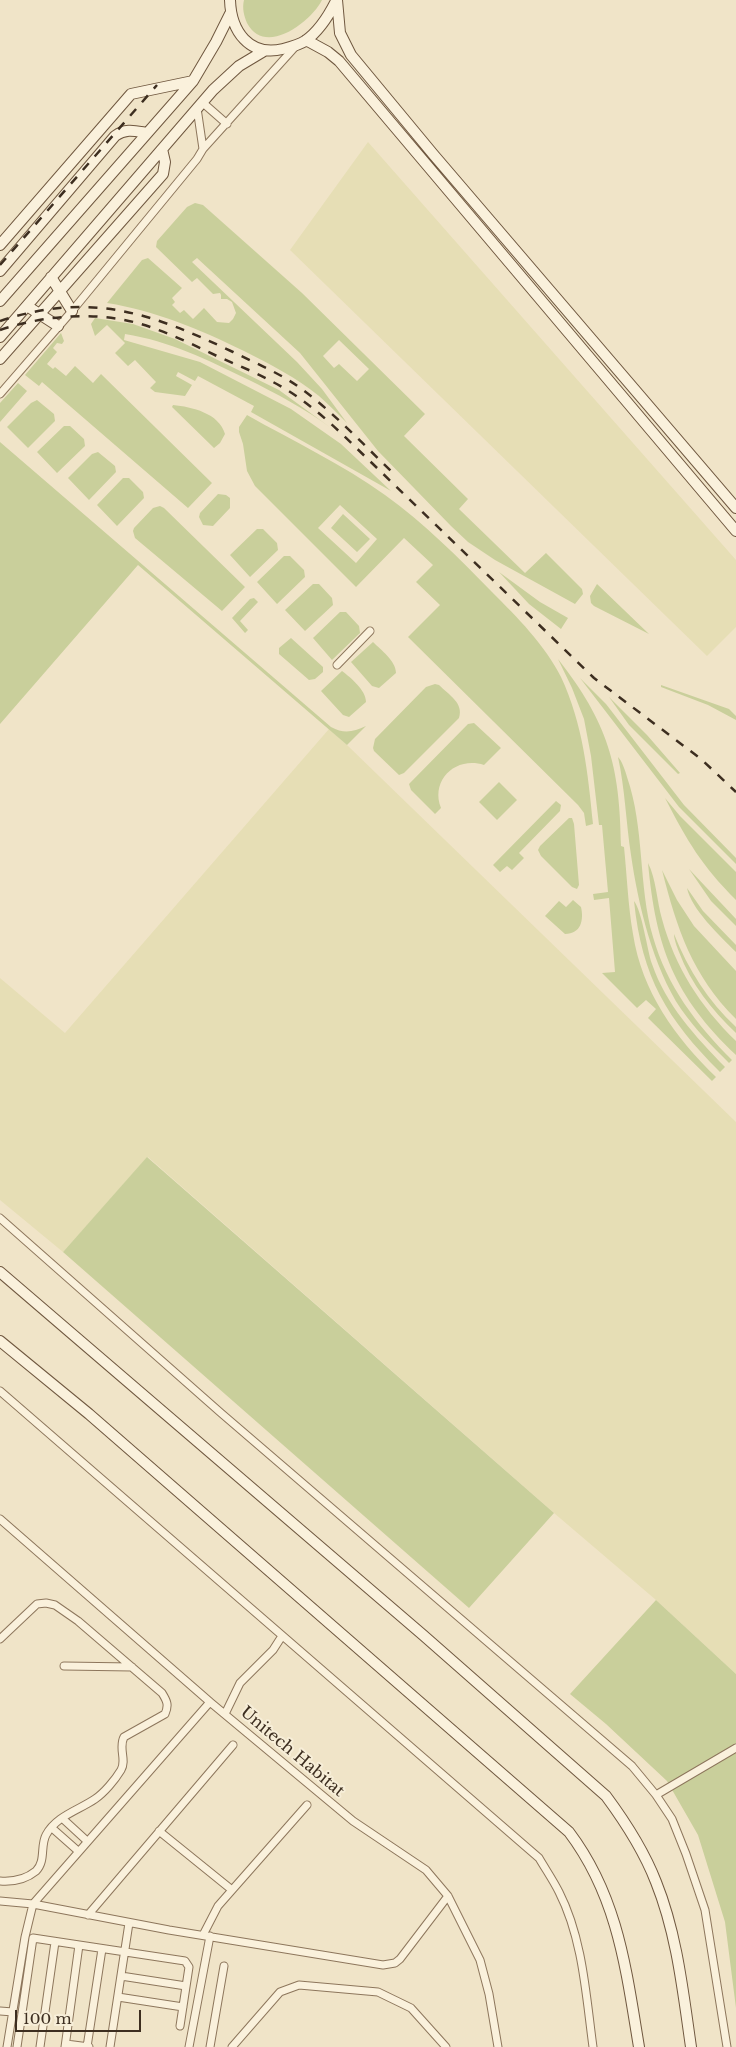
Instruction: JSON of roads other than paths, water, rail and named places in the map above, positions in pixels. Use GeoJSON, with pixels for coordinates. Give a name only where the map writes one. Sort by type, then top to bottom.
{"type":"FeatureCollection","features":[{"type":"Feature","properties":{"kind":"street"},"geometry":{"type":"LineString","coordinates":[[0,301],[193,81],[230,14],[230,0]]}},
{"type":"Feature","properties":{"kind":"street"},"geometry":{"type":"LineString","coordinates":[[0,337],[213,90],[239,66],[264,51],[277,50],[306,40],[320,26],[336,0]]}},
{"type":"Feature","properties":{"kind":"street"},"geometry":{"type":"LineString","coordinates":[[336,0],[340,33],[351,55],[433,154],[736,508]]}},
{"type":"Feature","properties":{"kind":"street"},"geometry":{"type":"LineString","coordinates":[[230,14],[243,38],[252,46],[264,51]]}},
{"type":"Feature","properties":{"kind":"street"},"geometry":{"type":"LineString","coordinates":[[306,40],[328,52],[339,62],[736,531]]}},
{"type":"Feature","properties":{"kind":"street"},"geometry":{"type":"LineString","coordinates":[[0,394],[72,310],[197,158],[203,148],[227,124],[296,45]]}},
{"type":"Feature","properties":{"kind":"street"},"geometry":{"type":"LineString","coordinates":[[0,246],[128,97],[136,93],[193,81]]}},
{"type":"Feature","properties":{"kind":"street"},"geometry":{"type":"LineString","coordinates":[[200,105],[227,124]]}},
{"type":"Feature","properties":{"kind":"street"},"geometry":{"type":"LineString","coordinates":[[200,105],[203,148]]}},
{"type":"Feature","properties":{"kind":"street"},"geometry":{"type":"LineString","coordinates":[[0,271],[115,136],[130,130],[147,133]]}},
{"type":"Feature","properties":{"kind":"street"},"geometry":{"type":"LineString","coordinates":[[0,359],[163,174],[165,162],[162,149]]}},
{"type":"Feature","properties":{"kind":"street"},"geometry":{"type":"LineString","coordinates":[[51,277],[72,310]]}},
{"type":"Feature","properties":{"kind":"street"},"geometry":{"type":"LineString","coordinates":[[27,306],[58,326]]}},
{"type":"Feature","properties":{"kind":"street"},"geometry":{"type":"LineString","coordinates":[[337,665],[370,631]]}},
{"type":"Feature","properties":{"kind":"street"},"geometry":{"type":"LineString","coordinates":[[0,1218],[214,1406],[622,1757],[656,1795],[672,1819],[705,1910],[727,2047]]}},
{"type":"Feature","properties":{"kind":"street"},"geometry":{"type":"LineString","coordinates":[[0,1272],[408,1622],[606,1796],[625,1822],[656,1881],[667,1915],[682,1991],[690,2047]]}},
{"type":"Feature","properties":{"kind":"street"},"geometry":{"type":"LineString","coordinates":[[0,1341],[88,1414],[569,1832],[584,1852],[600,1883],[614,1918],[639,2047]]}},
{"type":"Feature","properties":{"kind":"street"},"geometry":{"type":"LineString","coordinates":[[0,1391],[539,1858],[560,1892],[573,1929],[580,1960],[593,2047]]}},
{"type":"Feature","properties":{"kind":"street","name":"Unitech Habitat"},"geometry":{"type":"LineString","coordinates":[[0,1519],[224,1714],[353,1821],[426,1870],[448,1896],[480,1960],[490,1994],[498,2047]]}},
{"type":"Feature","properties":{"kind":"street"},"geometry":{"type":"LineString","coordinates":[[0,1639],[37,1604],[55,1605],[78,1621],[162,1693],[168,1708],[165,1714],[124,1737],[122,1741],[123,1767],[99,1796],[62,1818],[46,1834],[42,1860],[38,1869],[31,1875],[18,1881],[0,1881]]}},
{"type":"Feature","properties":{"kind":"street"},"geometry":{"type":"LineString","coordinates":[[224,1714],[240,1684],[274,1650],[282,1636]]}},
{"type":"Feature","properties":{"kind":"street"},"geometry":{"type":"LineString","coordinates":[[64,1666],[132,1667]]}},
{"type":"Feature","properties":{"kind":"street"},"geometry":{"type":"LineString","coordinates":[[7,2047],[24,1937],[33,1904],[210,1702]]}},
{"type":"Feature","properties":{"kind":"street"},"geometry":{"type":"LineString","coordinates":[[88,1914],[233,1745]]}},
{"type":"Feature","properties":{"kind":"street"},"geometry":{"type":"LineString","coordinates":[[656,1795],[736,1748]]}},
{"type":"Feature","properties":{"kind":"street"},"geometry":{"type":"LineString","coordinates":[[190,2047],[207,1936],[218,1906],[308,1805]]}},
{"type":"Feature","properties":{"kind":"street"},"geometry":{"type":"LineString","coordinates":[[62,1818],[87,1841]]}},
{"type":"Feature","properties":{"kind":"street"},"geometry":{"type":"LineString","coordinates":[[52,1828],[78,1851]]}},
{"type":"Feature","properties":{"kind":"street"},"geometry":{"type":"LineString","coordinates":[[159,1831],[232,1890]]}},
{"type":"Feature","properties":{"kind":"street"},"geometry":{"type":"LineString","coordinates":[[0,1901],[33,1904],[207,1936],[390,1965],[400,1958],[448,1896]]}},
{"type":"Feature","properties":{"kind":"street"},"geometry":{"type":"LineString","coordinates":[[110,2047],[129,1922]]}},
{"type":"Feature","properties":{"kind":"street"},"geometry":{"type":"LineString","coordinates":[[17,2047],[32,1939],[186,1961],[189,1967],[180,2026]]}},
{"type":"Feature","properties":{"kind":"street"},"geometry":{"type":"LineString","coordinates":[[40,2047],[55,1942]]}},
{"type":"Feature","properties":{"kind":"street"},"geometry":{"type":"LineString","coordinates":[[79,1945],[66,2045],[88,2047],[102,1949]]}},
{"type":"Feature","properties":{"kind":"street"},"geometry":{"type":"LineString","coordinates":[[210,2047],[224,1966]]}},
{"type":"Feature","properties":{"kind":"street"},"geometry":{"type":"LineString","coordinates":[[121,1976],[186,1986]]}},
{"type":"Feature","properties":{"kind":"street"},"geometry":{"type":"LineString","coordinates":[[232,2047],[280,1992],[299,1985],[378,1992],[411,2008],[446,2047]]}},
{"type":"Feature","properties":{"kind":"street"},"geometry":{"type":"LineString","coordinates":[[118,1997],[183,2007]]}},
{"type":"Feature","properties":{"kind":"street"},"geometry":{"type":"LineString","coordinates":[[0,2011],[13,2012]]}},
{"type":"Feature","properties":{"kind":"railway"},"geometry":{"type":"LineString","coordinates":[[0,265],[157,85]]}},
{"type":"Feature","properties":{"kind":"railway"},"geometry":{"type":"LineString","coordinates":[[0,321],[33,312],[92,307],[147,317],[175,326],[269,369],[295,384],[338,419],[392,472]]}},
{"type":"Feature","properties":{"kind":"railway"},"geometry":{"type":"LineString","coordinates":[[0,330],[37,320],[76,316],[116,318],[135,322],[162,331],[259,375],[301,399],[344,436],[594,678],[701,759],[736,792]]}}]}
